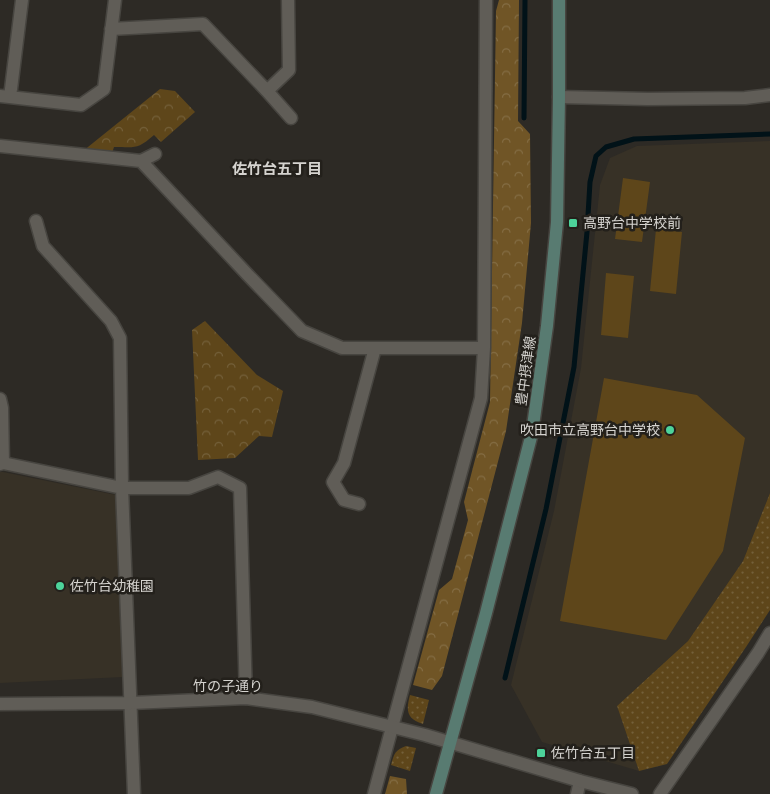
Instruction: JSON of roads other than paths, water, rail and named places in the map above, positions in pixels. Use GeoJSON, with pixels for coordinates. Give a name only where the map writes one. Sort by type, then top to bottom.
{"type":"FeatureCollection","features":[{"type":"Feature","properties":{"kind":"main road","name":"豊中摂津線"},"geometry":{"type":"LineString","coordinates":[[436,794],[486,613],[532,433],[547,326],[557,222],[559,0]]}},
{"type":"Feature","properties":{"kind":"street"},"geometry":{"type":"LineString","coordinates":[[22,0],[5,96],[81,105],[104,89],[115,0]]}},
{"type":"Feature","properties":{"kind":"street"},"geometry":{"type":"LineString","coordinates":[[267,91],[289,70],[288,0]]}},
{"type":"Feature","properties":{"kind":"street"},"geometry":{"type":"LineString","coordinates":[[374,794],[481,398],[484,348],[486,0]]}},
{"type":"Feature","properties":{"kind":"street"},"geometry":{"type":"LineString","coordinates":[[111,29],[202,24],[291,118]]}},
{"type":"Feature","properties":{"kind":"street"},"geometry":{"type":"LineString","coordinates":[[559,97],[648,99],[735,98],[770,95]]}},
{"type":"Feature","properties":{"kind":"street"},"geometry":{"type":"LineString","coordinates":[[0,146],[141,161],[155,154]]}},
{"type":"Feature","properties":{"kind":"street"},"geometry":{"type":"LineString","coordinates":[[141,161],[302,331],[342,348],[484,348]]}},
{"type":"Feature","properties":{"kind":"street"},"geometry":{"type":"LineString","coordinates":[[36,222],[43,246],[111,321],[120,338],[122,488],[134,794]]}},
{"type":"Feature","properties":{"kind":"street"},"geometry":{"type":"LineString","coordinates":[[359,504],[344,500],[333,482],[344,463],[374,348]]}},
{"type":"Feature","properties":{"kind":"street"},"geometry":{"type":"LineString","coordinates":[[0,399],[2,408],[2,463],[122,488],[189,488],[218,477],[240,488],[246,698]]}},
{"type":"Feature","properties":{"kind":"street"},"geometry":{"type":"LineString","coordinates":[[660,794],[770,633]]}},
{"type":"Feature","properties":{"kind":"street","name":"竹の子通り"},"geometry":{"type":"LineString","coordinates":[[0,704],[130,703],[246,698],[312,707],[392,726],[580,781],[632,794]]}},
{"type":"Feature","properties":{"kind":"street"},"geometry":{"type":"LineString","coordinates":[[577,794],[580,781]]}},
{"type":"Feature","properties":{"kind":"waterway"},"geometry":{"type":"LineString","coordinates":[[524,118],[525,0]]}},
{"type":"Feature","properties":{"kind":"waterway"},"geometry":{"type":"LineString","coordinates":[[505,678],[546,509],[574,367],[590,182],[596,156],[606,147],[634,139],[770,134]]}},
{"type":"Feature","properties":{"kind":"place","name":"高野台中学校前"},"geometry":{"type":"Point","coordinates":[573,223]}},
{"type":"Feature","properties":{"kind":"place","name":"吹田市立高野台中学校"},"geometry":{"type":"Point","coordinates":[670,430]}},
{"type":"Feature","properties":{"kind":"place","name":"佐竹台幼稚園"},"geometry":{"type":"Point","coordinates":[60,586]}},
{"type":"Feature","properties":{"kind":"place","name":"佐竹台五丁目"},"geometry":{"type":"Point","coordinates":[541,753]}},
{"type":"Feature","properties":{"kind":"district","name":"佐竹台五丁目"},"geometry":{"type":"Point","coordinates":[277,169]}}]}
